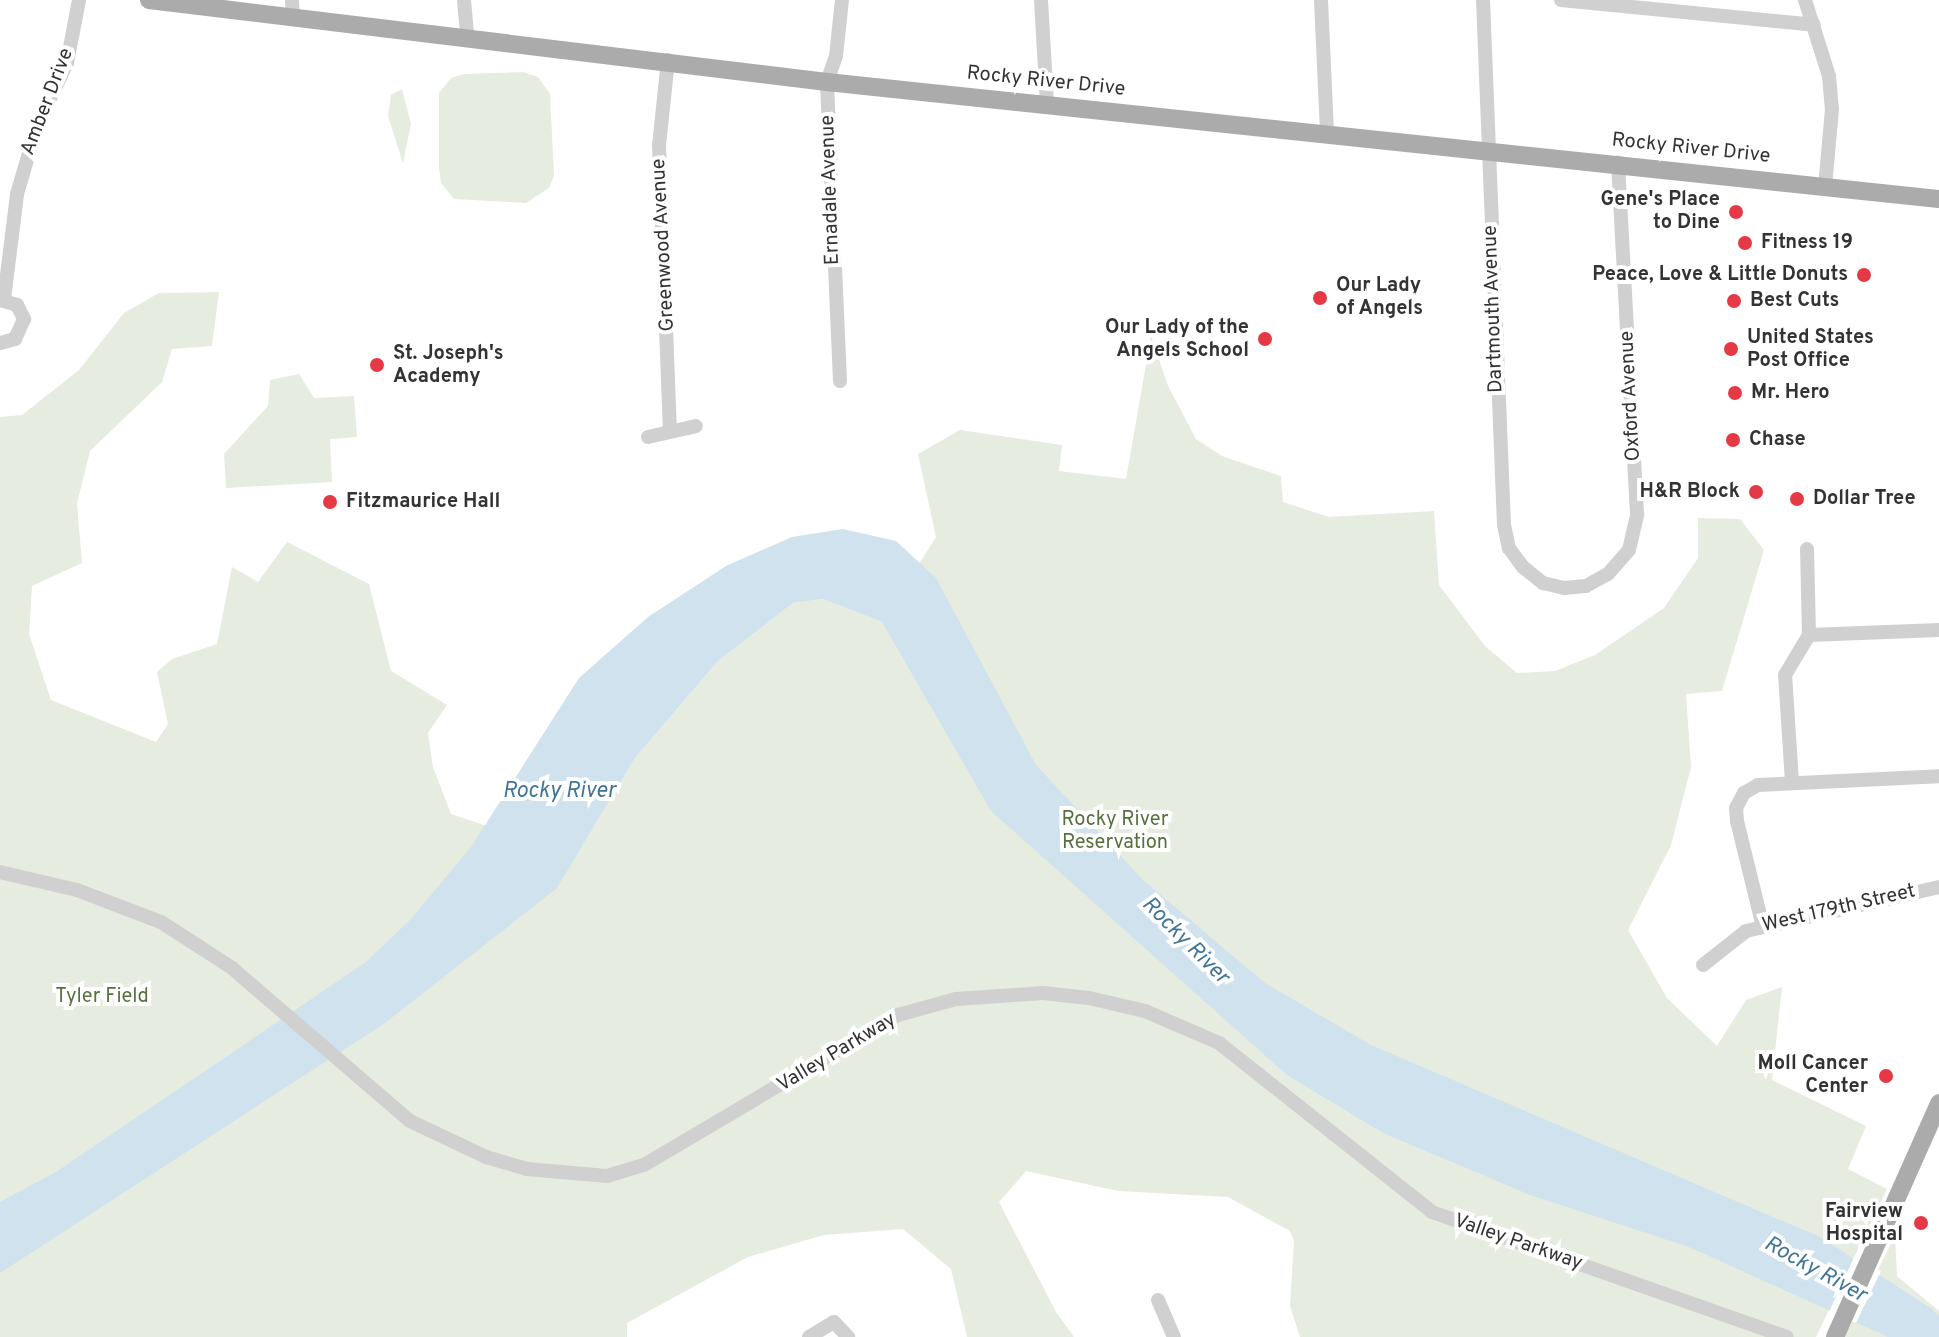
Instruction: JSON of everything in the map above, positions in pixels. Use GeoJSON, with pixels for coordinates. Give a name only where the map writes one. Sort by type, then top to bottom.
{"type":"FeatureCollection","features":[{"type":"Feature","properties":{"kind":"main road","name":"Rocky River Drive"},"geometry":{"type":"LineString","coordinates":[[149,0],[293,8],[467,37],[827,82],[1939,199]]}},
{"type":"Feature","properties":{"kind":"main road"},"geometry":{"type":"LineString","coordinates":[[1835,1337],[1898,1203],[1939,1103]]}},
{"type":"Feature","properties":{"kind":"street","name":"Amber Drive"},"geometry":{"type":"LineString","coordinates":[[0,343],[15,339],[24,326],[17,305],[2,300],[17,194],[37,126],[67,63],[79,0]]}},
{"type":"Feature","properties":{"kind":"street"},"geometry":{"type":"LineString","coordinates":[[464,0],[467,37]]}},
{"type":"Feature","properties":{"kind":"street","name":"Ernadale Avenue"},"geometry":{"type":"LineString","coordinates":[[840,381],[827,82],[836,56],[842,0]]}},
{"type":"Feature","properties":{"kind":"street"},"geometry":{"type":"LineString","coordinates":[[1041,0],[1047,104]]}},
{"type":"Feature","properties":{"kind":"street"},"geometry":{"type":"LineString","coordinates":[[1321,0],[1327,134]]}},
{"type":"Feature","properties":{"kind":"street","name":"Dartmouth Avenue"},"geometry":{"type":"LineString","coordinates":[[1483,0],[1504,525],[1509,548],[1523,567],[1543,583],[1564,588]]}},
{"type":"Feature","properties":{"kind":"street"},"geometry":{"type":"LineString","coordinates":[[1561,0],[1616,2],[1814,25]]}},
{"type":"Feature","properties":{"kind":"street"},"geometry":{"type":"LineString","coordinates":[[1805,0],[1814,25],[1832,109],[1825,187]]}},
{"type":"Feature","properties":{"kind":"street","name":"Greenwood Avenue"},"geometry":{"type":"LineString","coordinates":[[668,60],[659,146],[670,432]]}},
{"type":"Feature","properties":{"kind":"street","name":"Oxford Avenue"},"geometry":{"type":"LineString","coordinates":[[1564,588],[1586,586],[1608,574],[1629,550],[1637,514],[1618,163]]}},
{"type":"Feature","properties":{"kind":"street"},"geometry":{"type":"LineString","coordinates":[[648,437],[696,426]]}},
{"type":"Feature","properties":{"kind":"street"},"geometry":{"type":"LineString","coordinates":[[1792,782],[1785,675],[1809,635],[1807,549]]}},
{"type":"Feature","properties":{"kind":"street"},"geometry":{"type":"LineString","coordinates":[[1809,635],[1939,630]]}},
{"type":"Feature","properties":{"kind":"street"},"geometry":{"type":"LineString","coordinates":[[1763,927],[1736,808],[1744,793],[1758,785],[1792,782],[1939,776]]}},
{"type":"Feature","properties":{"kind":"street","name":"Valley Parkway"},"geometry":{"type":"LineString","coordinates":[[0,872],[124,905],[193,940],[255,987],[410,1121],[486,1157],[527,1169],[607,1176],[644,1165],[686,1143],[898,1015],[956,999],[1043,993],[1089,998],[1145,1011],[1219,1043],[1432,1212],[1787,1337]]}},
{"type":"Feature","properties":{"kind":"street","name":"West 179th Street"},"geometry":{"type":"LineString","coordinates":[[1703,965],[1725,943],[1763,927],[1939,887]]}},
{"type":"Feature","properties":{"kind":"street"},"geometry":{"type":"LineString","coordinates":[[1158,1300],[1174,1337]]}},
{"type":"Feature","properties":{"kind":"street"},"geometry":{"type":"LineString","coordinates":[[809,1337],[834,1322],[848,1337]]}},
{"type":"Feature","properties":{"kind":"green space"},"geometry":{"type":"Polygon","coordinates":[[[523,72],[538,77],[550,94],[554,176],[549,188],[526,203],[454,199],[441,183],[439,93],[451,78],[464,74],[523,72]]]}},
{"type":"Feature","properties":{"kind":"green space"},"geometry":{"type":"Polygon","coordinates":[[[402,89],[411,124],[403,163],[388,116],[391,95],[402,89]]]}},
{"type":"Feature","properties":{"kind":"green space","name":"Rocky River Reservation"},"geometry":{"type":"Polygon","coordinates":[[[219,292],[212,346],[172,349],[162,382],[90,451],[77,504],[82,563],[32,586],[29,634],[51,700],[156,742],[168,724],[157,672],[172,659],[217,644],[232,567],[258,582],[287,542],[369,584],[391,671],[447,705],[428,733],[433,767],[451,814],[576,856],[635,758],[718,661],[793,603],[823,599],[882,622],[936,537],[918,454],[960,430],[1062,445],[1059,471],[1126,479],[1151,336],[1168,386],[1196,439],[1222,456],[1281,476],[1283,502],[1329,517],[1434,511],[1439,585],[1485,646],[1517,673],[1555,671],[1595,655],[1664,608],[1698,558],[1698,518],[1740,519],[1764,550],[1722,691],[1686,694],[1691,767],[1671,845],[1628,930],[1667,998],[1717,1046],[1746,1000],[1782,987],[1772,1080],[1866,1126],[1848,1169],[1887,1189],[1816,1337],[1300,1337],[1290,1306],[1294,1241],[1290,1231],[1228,1197],[1118,1191],[1026,1171],[999,1202],[1056,1312],[1074,1337],[967,1337],[951,1269],[903,1229],[824,1235],[748,1257],[627,1323],[627,1337],[0,1337],[0,417],[22,415],[79,370],[124,313],[159,293],[219,292]]]}},
{"type":"Feature","properties":{"kind":"green space"},"geometry":{"type":"Polygon","coordinates":[[[299,374],[314,398],[354,396],[357,437],[330,439],[332,482],[226,488],[224,454],[268,406],[270,380],[299,374]]]}},
{"type":"Feature","properties":{"kind":"green space"},"geometry":{"type":"Polygon","coordinates":[[[1895,1236],[1897,1276],[1939,1311],[1939,1337],[1844,1337],[1895,1236]]]}},
{"type":"Feature","properties":{"kind":"water","name":"Rocky River"},"geometry":{"type":"Polygon","coordinates":[[[843,529],[896,541],[936,578],[1036,765],[1143,880],[1265,983],[1371,1045],[1820,1237],[1932,1309],[1939,1316],[1939,1337],[1888,1337],[1689,1247],[1530,1195],[1383,1133],[1287,1075],[991,811],[882,622],[823,599],[793,603],[718,661],[635,758],[557,888],[385,1023],[0,1273],[0,1202],[56,1172],[366,962],[411,919],[471,847],[579,678],[648,617],[726,566],[792,537],[843,529]]]}},
{"type":"Feature","properties":{"kind":"pier"},"geometry":{"type":"Polygon","coordinates":[[[1855,1255],[1881,1271],[1856,1323],[1829,1312],[1855,1255]]]}},
{"type":"Feature","properties":{"kind":"place","name":"Gene's Place to Dine"},"geometry":{"type":"Point","coordinates":[1736,212]}},
{"type":"Feature","properties":{"kind":"place","name":"Fitness 19"},"geometry":{"type":"Point","coordinates":[1745,243]}},
{"type":"Feature","properties":{"kind":"place","name":"Peace, Love & Little Donuts"},"geometry":{"type":"Point","coordinates":[1864,275]}},
{"type":"Feature","properties":{"kind":"place","name":"Our Lady of Angels"},"geometry":{"type":"Point","coordinates":[1320,298]}},
{"type":"Feature","properties":{"kind":"place","name":"Best Cuts"},"geometry":{"type":"Point","coordinates":[1734,301]}},
{"type":"Feature","properties":{"kind":"place","name":"Our Lady of the Angels School"},"geometry":{"type":"Point","coordinates":[1265,339]}},
{"type":"Feature","properties":{"kind":"place","name":"United States Post Office"},"geometry":{"type":"Point","coordinates":[1731,349]}},
{"type":"Feature","properties":{"kind":"place","name":"St. Joseph's Academy"},"geometry":{"type":"Point","coordinates":[377,365]}},
{"type":"Feature","properties":{"kind":"place","name":"Mr. Hero"},"geometry":{"type":"Point","coordinates":[1735,393]}},
{"type":"Feature","properties":{"kind":"place","name":"Chase"},"geometry":{"type":"Point","coordinates":[1733,440]}},
{"type":"Feature","properties":{"kind":"place","name":"H&R Block"},"geometry":{"type":"Point","coordinates":[1756,492]}},
{"type":"Feature","properties":{"kind":"place","name":"Dollar Tree"},"geometry":{"type":"Point","coordinates":[1797,499]}},
{"type":"Feature","properties":{"kind":"place","name":"Fitzmaurice Hall"},"geometry":{"type":"Point","coordinates":[330,502]}},
{"type":"Feature","properties":{"kind":"place","name":"Moll Cancer Center"},"geometry":{"type":"Point","coordinates":[1886,1076]}},
{"type":"Feature","properties":{"kind":"place","name":"Fairview Hospital"},"geometry":{"type":"Point","coordinates":[1921,1223]}},
{"type":"Feature","properties":{"kind":"park label","name":"Tyler Field"},"geometry":{"type":"Point","coordinates":[102,997]}}]}
